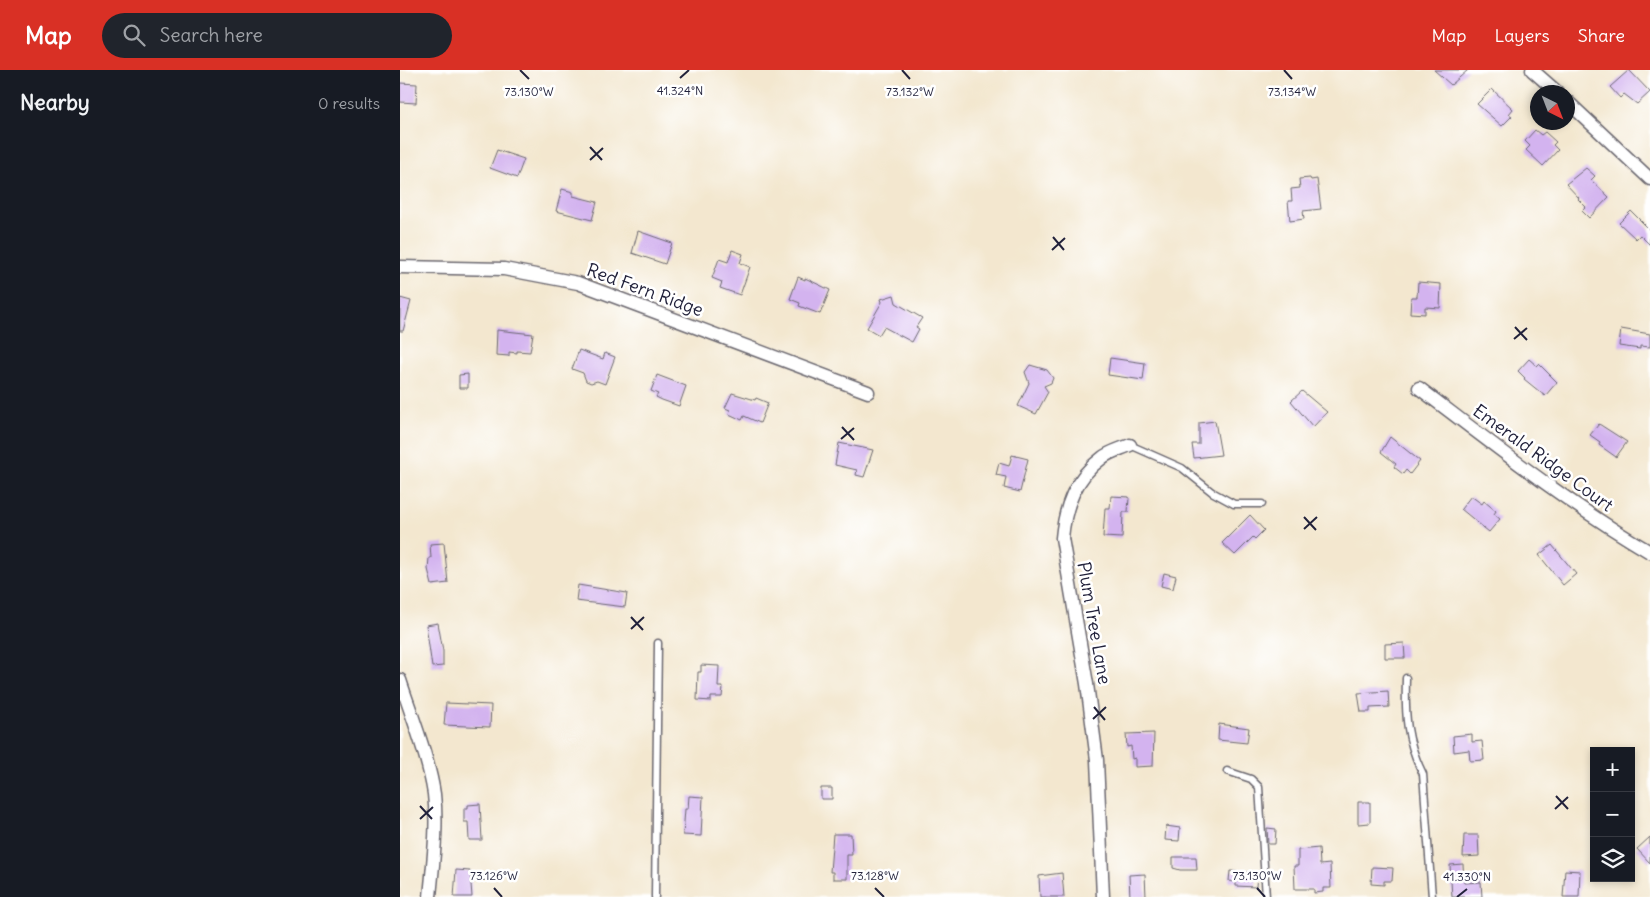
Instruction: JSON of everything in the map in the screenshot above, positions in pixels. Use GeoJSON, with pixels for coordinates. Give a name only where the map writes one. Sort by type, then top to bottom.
{"type":"FeatureCollection","features":[{"type":"Feature","properties":{"kind":"street"},"geometry":{"type":"LineString","coordinates":[[1532,70],[1549,85]]}},
{"type":"Feature","properties":{"kind":"street"},"geometry":{"type":"LineString","coordinates":[[1575,109],[1650,179]]}},
{"type":"Feature","properties":{"kind":"street","name":"Red Fern Ridge"},"geometry":{"type":"LineString","coordinates":[[400,267],[504,269],[578,283],[868,392]]}},
{"type":"Feature","properties":{"kind":"street","name":"Emerald Ridge Court"},"geometry":{"type":"LineString","coordinates":[[1418,388],[1519,465],[1612,530],[1650,552]]}},
{"type":"Feature","properties":{"kind":"street","name":"Plum Tree Lane"},"geometry":{"type":"LineString","coordinates":[[1103,897],[1098,760],[1062,538],[1064,516],[1070,494],[1102,457],[1130,445]]}},
{"type":"Feature","properties":{"kind":"street"},"geometry":{"type":"LineString","coordinates":[[400,680],[428,768],[434,794],[435,833],[430,897]]}},
{"type":"Feature","properties":{"kind":"lane"},"geometry":{"type":"LineString","coordinates":[[1130,445],[1182,468],[1212,492],[1234,504],[1262,504]]}},
{"type":"Feature","properties":{"kind":"lane"},"geometry":{"type":"LineString","coordinates":[[654,897],[658,642]]}},
{"type":"Feature","properties":{"kind":"lane"},"geometry":{"type":"LineString","coordinates":[[1406,678],[1405,724],[1415,758],[1423,774],[1432,897]]}},
{"type":"Feature","properties":{"kind":"lane"},"geometry":{"type":"LineString","coordinates":[[1227,771],[1251,779],[1259,787],[1266,897]]}},
{"type":"Feature","properties":{"kind":"building"},"geometry":{"type":"Polygon","coordinates":[[[1434,70],[1468,70],[1451,85],[1434,70]]]}},
{"type":"Feature","properties":{"kind":"building"},"geometry":{"type":"Polygon","coordinates":[[[1629,70],[1650,92],[1637,104],[1624,94],[1620,98],[1610,87],[1629,70]]]}},
{"type":"Feature","properties":{"kind":"building"},"geometry":{"type":"Polygon","coordinates":[[[400,83],[417,84],[416,103],[400,102],[400,83]]]}},
{"type":"Feature","properties":{"kind":"building"},"geometry":{"type":"Polygon","coordinates":[[[1492,89],[1513,109],[1509,114],[1512,116],[1502,126],[1477,104],[1492,89]]]}},
{"type":"Feature","properties":{"kind":"building"},"geometry":{"type":"Polygon","coordinates":[[[1535,130],[1541,135],[1545,132],[1556,142],[1553,145],[1558,150],[1543,166],[1526,150],[1530,146],[1525,141],[1535,130]]]}},
{"type":"Feature","properties":{"kind":"building"},"geometry":{"type":"Polygon","coordinates":[[[497,150],[524,159],[517,178],[490,168],[497,150]]]}},
{"type":"Feature","properties":{"kind":"building"},"geometry":{"type":"Polygon","coordinates":[[[1586,168],[1595,176],[1591,180],[1609,197],[1589,218],[1582,211],[1586,207],[1566,184],[1586,168]]]}},
{"type":"Feature","properties":{"kind":"building"},"geometry":{"type":"Polygon","coordinates":[[[1310,178],[1311,180],[1317,179],[1321,209],[1303,211],[1304,219],[1290,221],[1288,201],[1292,201],[1291,189],[1300,188],[1299,179],[1310,178]]]}},
{"type":"Feature","properties":{"kind":"building"},"geometry":{"type":"Polygon","coordinates":[[[562,189],[573,192],[573,196],[597,202],[592,220],[556,211],[562,189]]]}},
{"type":"Feature","properties":{"kind":"building"},"geometry":{"type":"Polygon","coordinates":[[[1631,211],[1650,230],[1650,245],[1640,235],[1636,239],[1619,223],[1631,211]]]}},
{"type":"Feature","properties":{"kind":"building"},"geometry":{"type":"Polygon","coordinates":[[[638,231],[672,243],[665,264],[632,253],[638,231]]]}},
{"type":"Feature","properties":{"kind":"building"},"geometry":{"type":"Polygon","coordinates":[[[732,250],[743,254],[740,263],[750,267],[740,295],[720,288],[722,282],[712,278],[719,259],[728,262],[732,250]]]}},
{"type":"Feature","properties":{"kind":"building"},"geometry":{"type":"Polygon","coordinates":[[[798,277],[805,280],[805,278],[830,290],[820,314],[799,306],[800,303],[790,299],[798,277]]]}},
{"type":"Feature","properties":{"kind":"building"},"geometry":{"type":"Polygon","coordinates":[[[1418,282],[1441,284],[1440,308],[1425,307],[1425,314],[1410,313],[1411,297],[1417,297],[1418,282]]]}},
{"type":"Feature","properties":{"kind":"building"},"geometry":{"type":"Polygon","coordinates":[[[894,295],[896,303],[922,318],[916,327],[919,329],[912,342],[884,327],[879,335],[867,328],[882,302],[881,299],[894,295]]]}},
{"type":"Feature","properties":{"kind":"building"},"geometry":{"type":"Polygon","coordinates":[[[400,298],[411,301],[403,331],[400,331],[400,298]]]}},
{"type":"Feature","properties":{"kind":"building"},"geometry":{"type":"Polygon","coordinates":[[[1621,329],[1650,334],[1650,347],[1640,346],[1640,349],[1619,346],[1621,329]]]}},
{"type":"Feature","properties":{"kind":"building"},"geometry":{"type":"Polygon","coordinates":[[[497,330],[533,334],[530,352],[509,352],[509,356],[496,355],[497,330]]]}},
{"type":"Feature","properties":{"kind":"building"},"geometry":{"type":"Polygon","coordinates":[[[579,350],[603,359],[605,353],[615,357],[605,384],[597,381],[591,383],[586,381],[583,373],[572,369],[579,350]]]}},
{"type":"Feature","properties":{"kind":"building"},"geometry":{"type":"Polygon","coordinates":[[[1110,358],[1145,363],[1143,380],[1108,375],[1110,358]]]}},
{"type":"Feature","properties":{"kind":"building"},"geometry":{"type":"Polygon","coordinates":[[[1529,359],[1537,366],[1539,364],[1557,382],[1545,396],[1524,379],[1518,371],[1529,359]]]}},
{"type":"Feature","properties":{"kind":"building"},"geometry":{"type":"Polygon","coordinates":[[[1030,365],[1047,370],[1053,378],[1051,383],[1044,386],[1048,392],[1036,414],[1018,406],[1029,383],[1025,372],[1030,365]]]}},
{"type":"Feature","properties":{"kind":"building"},"geometry":{"type":"Polygon","coordinates":[[[468,374],[468,388],[459,388],[459,375],[468,374]]]}},
{"type":"Feature","properties":{"kind":"building"},"geometry":{"type":"Polygon","coordinates":[[[657,375],[686,386],[679,406],[656,397],[658,394],[651,391],[657,375]]]}},
{"type":"Feature","properties":{"kind":"building"},"geometry":{"type":"Polygon","coordinates":[[[1302,391],[1327,412],[1313,427],[1291,401],[1302,391]]]}},
{"type":"Feature","properties":{"kind":"building"},"geometry":{"type":"Polygon","coordinates":[[[732,393],[755,400],[756,398],[768,403],[760,423],[744,416],[742,420],[729,414],[730,410],[725,408],[732,393]]]}},
{"type":"Feature","properties":{"kind":"building"},"geometry":{"type":"Polygon","coordinates":[[[1215,421],[1221,455],[1194,458],[1192,444],[1199,444],[1199,423],[1215,421]]]}},
{"type":"Feature","properties":{"kind":"building"},"geometry":{"type":"Polygon","coordinates":[[[1599,424],[1627,442],[1616,457],[1599,445],[1600,442],[1590,435],[1599,424]]]}},
{"type":"Feature","properties":{"kind":"building"},"geometry":{"type":"Polygon","coordinates":[[[1390,437],[1420,461],[1410,474],[1406,470],[1403,474],[1394,467],[1396,464],[1381,452],[1390,437]]]}},
{"type":"Feature","properties":{"kind":"building"},"geometry":{"type":"Polygon","coordinates":[[[839,443],[873,450],[864,477],[856,475],[857,470],[835,465],[839,443]]]}},
{"type":"Feature","properties":{"kind":"building"},"geometry":{"type":"Polygon","coordinates":[[[1012,455],[1028,459],[1020,492],[1004,488],[1006,477],[996,475],[999,463],[1009,466],[1012,455]]]}},
{"type":"Feature","properties":{"kind":"building"},"geometry":{"type":"Polygon","coordinates":[[[1111,496],[1129,497],[1128,512],[1123,512],[1122,538],[1103,537],[1105,508],[1110,508],[1111,496]]]}},
{"type":"Feature","properties":{"kind":"building"},"geometry":{"type":"Polygon","coordinates":[[[1471,496],[1482,504],[1484,501],[1496,511],[1494,514],[1500,519],[1489,532],[1461,509],[1471,496]]]}},
{"type":"Feature","properties":{"kind":"building"},"geometry":{"type":"Polygon","coordinates":[[[1250,515],[1264,530],[1255,539],[1253,537],[1235,555],[1222,543],[1250,515]]]}},
{"type":"Feature","properties":{"kind":"building"},"geometry":{"type":"Polygon","coordinates":[[[444,543],[448,583],[432,585],[428,569],[429,558],[431,558],[430,544],[444,543]]]}},
{"type":"Feature","properties":{"kind":"building"},"geometry":{"type":"Polygon","coordinates":[[[1552,545],[1576,574],[1563,585],[1539,555],[1552,545]]]}},
{"type":"Feature","properties":{"kind":"building"},"geometry":{"type":"Polygon","coordinates":[[[1164,573],[1176,576],[1173,589],[1161,586],[1164,573]]]}},
{"type":"Feature","properties":{"kind":"building"},"geometry":{"type":"Polygon","coordinates":[[[578,585],[627,593],[625,607],[576,601],[578,585]]]}},
{"type":"Feature","properties":{"kind":"building"},"geometry":{"type":"Polygon","coordinates":[[[438,623],[443,651],[443,666],[432,667],[426,625],[438,623]]]}},
{"type":"Feature","properties":{"kind":"building"},"geometry":{"type":"Polygon","coordinates":[[[1404,643],[1405,658],[1385,658],[1385,644],[1404,643]]]}},
{"type":"Feature","properties":{"kind":"building"},"geometry":{"type":"Polygon","coordinates":[[[701,665],[719,666],[718,687],[723,687],[722,697],[711,697],[711,701],[697,700],[698,672],[701,672],[701,665]]]}},
{"type":"Feature","properties":{"kind":"building"},"geometry":{"type":"Polygon","coordinates":[[[1388,691],[1389,707],[1370,708],[1370,712],[1361,712],[1358,693],[1388,691]]]}},
{"type":"Feature","properties":{"kind":"building"},"geometry":{"type":"Polygon","coordinates":[[[446,703],[491,705],[490,727],[444,725],[446,703]]]}},
{"type":"Feature","properties":{"kind":"building"},"geometry":{"type":"Polygon","coordinates":[[[1219,724],[1249,728],[1247,743],[1218,740],[1219,724]]]}},
{"type":"Feature","properties":{"kind":"building"},"geometry":{"type":"Polygon","coordinates":[[[1154,733],[1153,766],[1135,767],[1135,758],[1132,759],[1131,746],[1127,747],[1126,734],[1154,733]]]}},
{"type":"Feature","properties":{"kind":"building"},"geometry":{"type":"Polygon","coordinates":[[[1472,734],[1472,742],[1482,741],[1484,760],[1470,761],[1469,750],[1454,752],[1453,736],[1472,734]]]}},
{"type":"Feature","properties":{"kind":"building"},"geometry":{"type":"Polygon","coordinates":[[[821,788],[832,788],[832,799],[821,799],[821,788]]]}},
{"type":"Feature","properties":{"kind":"building"},"geometry":{"type":"Polygon","coordinates":[[[689,796],[703,797],[701,836],[683,835],[685,809],[688,809],[689,796]]]}},
{"type":"Feature","properties":{"kind":"building"},"geometry":{"type":"Polygon","coordinates":[[[1358,802],[1370,802],[1370,823],[1358,824],[1358,802]]]}},
{"type":"Feature","properties":{"kind":"building"},"geometry":{"type":"Polygon","coordinates":[[[480,804],[482,840],[469,840],[468,822],[464,822],[464,808],[468,808],[468,805],[480,804]]]}},
{"type":"Feature","properties":{"kind":"building"},"geometry":{"type":"Polygon","coordinates":[[[1166,826],[1180,828],[1179,841],[1165,840],[1166,826]]]}},
{"type":"Feature","properties":{"kind":"building"},"geometry":{"type":"Polygon","coordinates":[[[1267,828],[1276,829],[1275,844],[1268,844],[1267,828]]]}},
{"type":"Feature","properties":{"kind":"building"},"geometry":{"type":"Polygon","coordinates":[[[833,834],[851,834],[852,855],[847,855],[847,879],[833,879],[833,872],[830,872],[833,834]]]}},
{"type":"Feature","properties":{"kind":"building"},"geometry":{"type":"Polygon","coordinates":[[[1464,835],[1478,835],[1479,856],[1463,857],[1464,835]]]}},
{"type":"Feature","properties":{"kind":"building"},"geometry":{"type":"Polygon","coordinates":[[[1650,837],[1650,863],[1637,849],[1650,837]]]}},
{"type":"Feature","properties":{"kind":"building"},"geometry":{"type":"Polygon","coordinates":[[[1319,848],[1320,865],[1330,864],[1331,888],[1323,888],[1323,892],[1314,893],[1314,889],[1295,889],[1294,866],[1298,866],[1298,850],[1319,848]]]}},
{"type":"Feature","properties":{"kind":"building"},"geometry":{"type":"Polygon","coordinates":[[[1173,857],[1196,857],[1197,870],[1173,868],[1173,857]]]}},
{"type":"Feature","properties":{"kind":"building"},"geometry":{"type":"Polygon","coordinates":[[[1463,864],[1464,883],[1481,882],[1482,897],[1452,897],[1450,865],[1463,864]]]}},
{"type":"Feature","properties":{"kind":"building"},"geometry":{"type":"Polygon","coordinates":[[[1372,867],[1393,868],[1392,881],[1384,881],[1384,885],[1371,884],[1372,867]]]}},
{"type":"Feature","properties":{"kind":"building"},"geometry":{"type":"Polygon","coordinates":[[[456,870],[470,871],[472,897],[454,897],[456,870]]]}},
{"type":"Feature","properties":{"kind":"building"},"geometry":{"type":"Polygon","coordinates":[[[1565,870],[1580,871],[1579,897],[1563,897],[1565,870]]]}},
{"type":"Feature","properties":{"kind":"building"},"geometry":{"type":"Polygon","coordinates":[[[1230,871],[1257,873],[1256,887],[1236,886],[1236,882],[1229,881],[1230,871]]]}},
{"type":"Feature","properties":{"kind":"building"},"geometry":{"type":"Polygon","coordinates":[[[1062,873],[1064,897],[1040,897],[1039,876],[1062,873]]]}},
{"type":"Feature","properties":{"kind":"building"},"geometry":{"type":"Polygon","coordinates":[[[1145,874],[1146,897],[1130,897],[1129,875],[1145,874]]]}}]}
